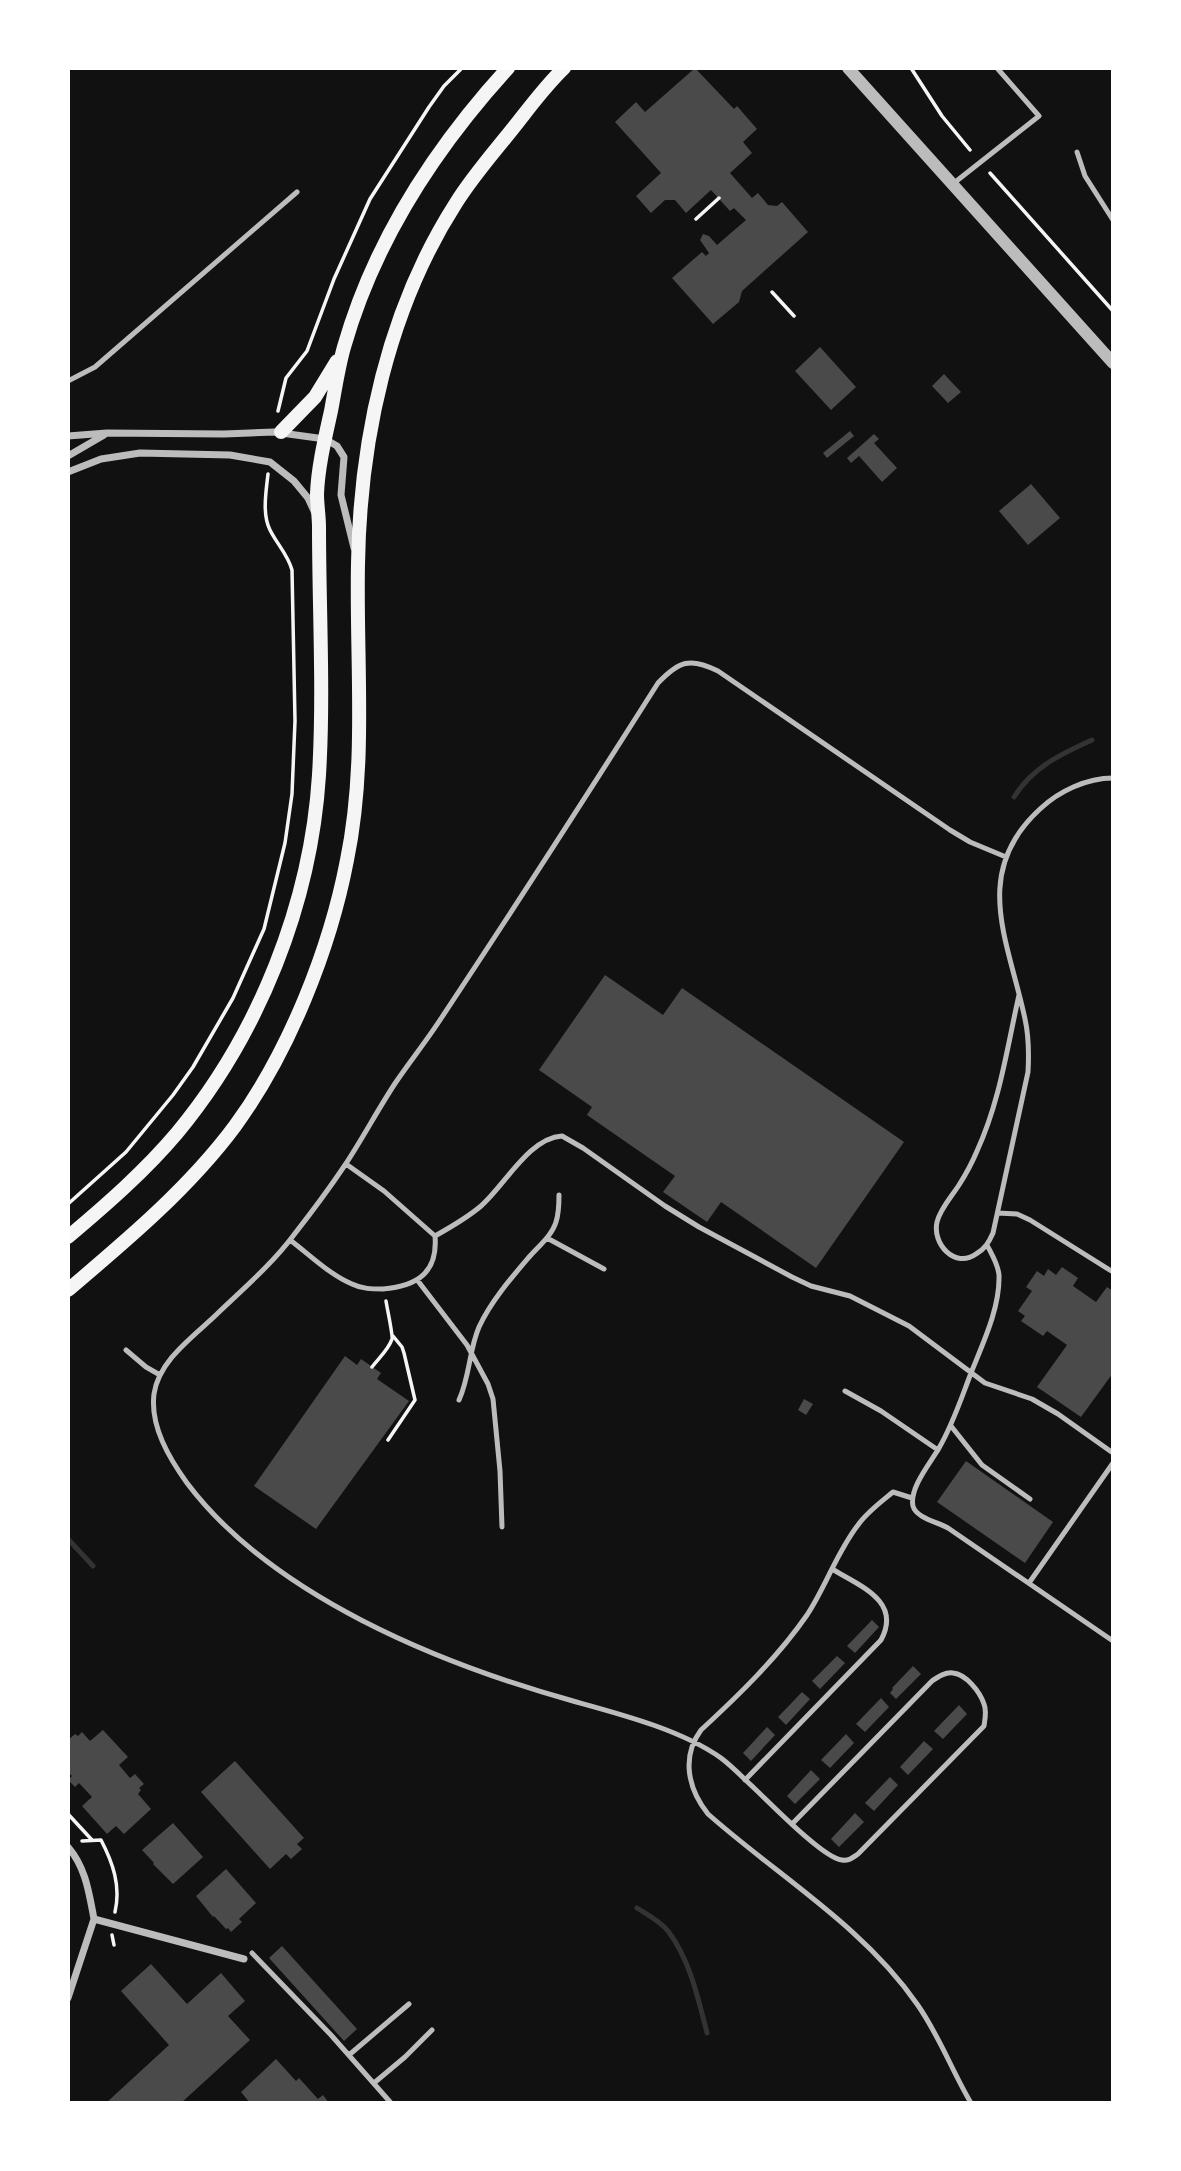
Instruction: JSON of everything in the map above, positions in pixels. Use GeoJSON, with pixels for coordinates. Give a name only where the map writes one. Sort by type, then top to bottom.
{"type":"FeatureCollection","features":[{"type":"Feature","properties":{"kind":"main road"},"geometry":{"type":"LineString","coordinates":[[68,1237],[143,1170],[177,1133],[240,1040],[280,952],[306,867],[319,777],[317,494],[325,439],[344,348],[362,293],[410,197],[461,121],[508,68]]}},
{"type":"Feature","properties":{"kind":"main road"},"geometry":{"type":"LineString","coordinates":[[68,1290],[163,1205],[237,1124],[277,1057],[319,962],[338,901],[354,826],[360,701],[360,502],[373,417],[389,352],[414,285],[442,226],[469,183],[532,103],[564,68]]}},
{"type":"Feature","properties":{"kind":"main road"},"geometry":{"type":"LineString","coordinates":[[279,426],[315,397],[344,348]]}},
{"type":"Feature","properties":{"kind":"street"},"geometry":{"type":"LineString","coordinates":[[848,68],[1113,363]]}},
{"type":"Feature","properties":{"kind":"street"},"geometry":{"type":"LineString","coordinates":[[68,436],[279,426],[325,439],[337,446],[344,457],[341,495],[358,563]]}},
{"type":"Feature","properties":{"kind":"street"},"geometry":{"type":"LineString","coordinates":[[68,456],[107,433]]}},
{"type":"Feature","properties":{"kind":"street"},"geometry":{"type":"LineString","coordinates":[[68,472],[101,459],[140,453],[230,455],[270,462],[294,481],[308,498],[319,522]]}},
{"type":"Feature","properties":{"kind":"street"},"geometry":{"type":"LineString","coordinates":[[68,1847],[77,1857],[87,1883],[94,1919],[68,1998]]}},
{"type":"Feature","properties":{"kind":"street"},"geometry":{"type":"LineString","coordinates":[[68,1861],[77,1857]]}},
{"type":"Feature","properties":{"kind":"street"},"geometry":{"type":"LineString","coordinates":[[94,1919],[244,1959]]}},
{"type":"Feature","properties":{"kind":"lane"},"geometry":{"type":"LineString","coordinates":[[953,184],[1039,116],[997,68]]}},
{"type":"Feature","properties":{"kind":"lane"},"geometry":{"type":"LineString","coordinates":[[1077,152],[1084,176],[1113,220]]}},
{"type":"Feature","properties":{"kind":"lane"},"geometry":{"type":"LineString","coordinates":[[68,380],[96,367],[297,192]]}},
{"type":"Feature","properties":{"kind":"lane"},"geometry":{"type":"LineString","coordinates":[[793,1823],[932,1681],[942,1675],[954,1673],[966,1679],[978,1692],[985,1705],[984,1726],[858,1854],[841,1861],[832,1857],[793,1823],[720,1758],[692,1742],[636,1720],[470,1669],[380,1629],[295,1582],[262,1558],[209,1511],[175,1466],[160,1437],[154,1411],[154,1392],[160,1375],[176,1353],[258,1275],[290,1240],[346,1164],[371,1121],[446,1012],[658,683],[671,670],[686,662],[702,663],[718,671],[950,830],[970,842],[1006,857]]}},
{"type":"Feature","properties":{"kind":"lane"},"geometry":{"type":"LineString","coordinates":[[1019,995],[1003,1076],[992,1115],[970,1167],[937,1222],[940,1244],[948,1254],[956,1258],[974,1256],[987,1245],[993,1233],[1028,1072],[1026,1021],[998,905],[1006,857],[1022,829],[1060,793],[1080,785],[1113,778]]}},
{"type":"Feature","properties":{"kind":"lane"},"geometry":{"type":"LineString","coordinates":[[435,1236],[480,1206],[543,1140],[562,1136],[665,1206],[732,1245],[811,1286],[850,1296],[909,1326],[971,1374],[999,1389],[1039,1403],[1113,1453]]}},
{"type":"Feature","properties":{"kind":"lane"},"geometry":{"type":"LineString","coordinates":[[290,1240],[333,1273],[351,1284],[370,1290],[418,1281],[429,1269],[436,1250],[435,1236],[384,1191],[346,1164]]}},
{"type":"Feature","properties":{"kind":"lane"},"geometry":{"type":"LineString","coordinates":[[460,1400],[466,1384],[474,1341],[489,1310],[556,1223],[559,1195]]}},
{"type":"Feature","properties":{"kind":"lane"},"geometry":{"type":"LineString","coordinates":[[998,1213],[1017,1214],[1030,1220],[1113,1272]]}},
{"type":"Feature","properties":{"kind":"lane"},"geometry":{"type":"LineString","coordinates":[[547,1238],[604,1269]]}},
{"type":"Feature","properties":{"kind":"lane"},"geometry":{"type":"LineString","coordinates":[[987,1245],[998,1269],[998,1291],[984,1341],[951,1426],[912,1498],[915,1511],[948,1528],[1113,1641]]}},
{"type":"Feature","properties":{"kind":"lane"},"geometry":{"type":"LineString","coordinates":[[418,1281],[472,1354],[488,1384],[496,1414],[502,1527]]}},
{"type":"Feature","properties":{"kind":"lane"},"geometry":{"type":"LineString","coordinates":[[126,1350],[160,1375]]}},
{"type":"Feature","properties":{"kind":"lane"},"geometry":{"type":"LineString","coordinates":[[845,1391],[881,1411],[938,1450]]}},
{"type":"Feature","properties":{"kind":"lane"},"geometry":{"type":"LineString","coordinates":[[951,1426],[982,1465],[1030,1499]]}},
{"type":"Feature","properties":{"kind":"lane"},"geometry":{"type":"LineString","coordinates":[[1029,1583],[1113,1463]]}},
{"type":"Feature","properties":{"kind":"lane"},"geometry":{"type":"LineString","coordinates":[[912,1498],[893,1492],[858,1525],[820,1595],[788,1641],[701,1730],[692,1742],[688,1759],[696,1800],[708,1814],[830,1913],[894,1975],[935,2033],[971,2103]]}},
{"type":"Feature","properties":{"kind":"lane"},"geometry":{"type":"LineString","coordinates":[[745,1780],[881,1640],[887,1630],[888,1619],[878,1599],[832,1569]]}},
{"type":"Feature","properties":{"kind":"lane"},"geometry":{"type":"LineString","coordinates":[[252,1953],[391,2103]]}},
{"type":"Feature","properties":{"kind":"lane"},"geometry":{"type":"LineString","coordinates":[[349,2055],[409,2004]]}},
{"type":"Feature","properties":{"kind":"lane"},"geometry":{"type":"LineString","coordinates":[[374,2083],[432,2030]]}},
{"type":"Feature","properties":{"kind":"path"},"geometry":{"type":"LineString","coordinates":[[279,426],[281,396],[286,378],[307,351],[334,279],[370,199],[429,107],[444,86],[462,68]]}},
{"type":"Feature","properties":{"kind":"path"},"geometry":{"type":"LineString","coordinates":[[911,68],[942,116],[970,150]]}},
{"type":"Feature","properties":{"kind":"path"},"geometry":{"type":"LineString","coordinates":[[990,173],[1113,311]]}},
{"type":"Feature","properties":{"kind":"path"},"geometry":{"type":"LineString","coordinates":[[696,219],[719,198]]}},
{"type":"Feature","properties":{"kind":"path"},"geometry":{"type":"LineString","coordinates":[[772,292],[794,316]]}},
{"type":"Feature","properties":{"kind":"path"},"geometry":{"type":"LineString","coordinates":[[68,1204],[126,1152],[193,1067],[233,998],[264,929],[287,831],[292,794],[295,721],[292,570],[290,561],[268,525],[265,498],[267,476]]}},
{"type":"Feature","properties":{"kind":"path"},"geometry":{"type":"LineString","coordinates":[[386,1301],[388,1321],[393,1336],[404,1353],[415,1400],[388,1440]]}},
{"type":"Feature","properties":{"kind":"path"},"geometry":{"type":"LineString","coordinates":[[372,1367],[393,1336]]}},
{"type":"Feature","properties":{"kind":"path"},"geometry":{"type":"LineString","coordinates":[[68,1814],[92,1840]]}},
{"type":"Feature","properties":{"kind":"path"},"geometry":{"type":"LineString","coordinates":[[82,1841],[101,1840],[109,1856],[119,1893],[115,1912]]}},
{"type":"Feature","properties":{"kind":"building"},"geometry":{"type":"Polygon","coordinates":[[[695,68],[734,109],[737,106],[757,129],[743,142],[752,153],[730,173],[752,198],[758,193],[768,205],[777,206],[782,202],[808,232],[742,291],[739,302],[713,324],[672,278],[702,252],[706,256],[709,253],[700,240],[703,234],[709,236],[717,245],[746,220],[734,208],[730,211],[711,190],[686,213],[675,200],[665,200],[651,213],[636,196],[661,173],[615,122],[636,102],[645,112],[695,68]]]}},
{"type":"Feature","properties":{"kind":"building"},"geometry":{"type":"Polygon","coordinates":[[[820,347],[856,387],[831,410],[795,371],[820,347]]]}},
{"type":"Feature","properties":{"kind":"building"},"geometry":{"type":"Polygon","coordinates":[[[944,374],[961,392],[948,403],[932,386],[944,374]]]}},
{"type":"Feature","properties":{"kind":"building"},"geometry":{"type":"Polygon","coordinates":[[[850,431],[854,436],[827,458],[823,453],[850,431]]]}},
{"type":"Feature","properties":{"kind":"building"},"geometry":{"type":"Polygon","coordinates":[[[874,434],[879,439],[874,443],[897,468],[882,482],[859,456],[851,463],[847,458],[874,434]]]}},
{"type":"Feature","properties":{"kind":"building"},"geometry":{"type":"Polygon","coordinates":[[[1031,484],[1060,518],[1028,545],[999,511],[1031,484]]]}},
{"type":"Feature","properties":{"kind":"building"},"geometry":{"type":"Polygon","coordinates":[[[605,975],[663,1015],[682,988],[904,1142],[816,1268],[721,1202],[707,1222],[663,1192],[675,1176],[587,1115],[592,1107],[539,1070],[605,975]]]}},
{"type":"Feature","properties":{"kind":"building"},"geometry":{"type":"Polygon","coordinates":[[[1062,1267],[1078,1278],[1073,1286],[1096,1302],[1107,1287],[1113,1291],[1113,1373],[1081,1417],[1037,1387],[1067,1345],[1047,1331],[1043,1336],[1021,1321],[1025,1316],[1018,1311],[1032,1291],[1026,1287],[1037,1271],[1044,1276],[1048,1269],[1056,1275],[1062,1267]]]}},
{"type":"Feature","properties":{"kind":"building"},"geometry":{"type":"Polygon","coordinates":[[[345,1356],[357,1365],[361,1359],[381,1373],[377,1379],[409,1401],[316,1529],[254,1486],[345,1356]]]}},
{"type":"Feature","properties":{"kind":"building"},"geometry":{"type":"Polygon","coordinates":[[[804,1399],[813,1404],[806,1415],[798,1410],[804,1399]]]}},
{"type":"Feature","properties":{"kind":"building"},"geometry":{"type":"Polygon","coordinates":[[[966,1461],[1053,1522],[1025,1563],[937,1502],[966,1461]]]}},
{"type":"Feature","properties":{"kind":"building"},"geometry":{"type":"Polygon","coordinates":[[[872,1620],[879,1627],[855,1653],[847,1646],[872,1620]]]}},
{"type":"Feature","properties":{"kind":"building"},"geometry":{"type":"Polygon","coordinates":[[[837,1656],[845,1663],[820,1689],[812,1681],[837,1656]]]}},
{"type":"Feature","properties":{"kind":"building"},"geometry":{"type":"Polygon","coordinates":[[[913,1666],[921,1674],[896,1699],[890,1693],[892,1688],[913,1666]]]}},
{"type":"Feature","properties":{"kind":"building"},"geometry":{"type":"Polygon","coordinates":[[[802,1692],[810,1699],[786,1725],[778,1717],[802,1692]]]}},
{"type":"Feature","properties":{"kind":"building"},"geometry":{"type":"Polygon","coordinates":[[[881,1698],[889,1707],[865,1732],[856,1724],[881,1698]]]}},
{"type":"Feature","properties":{"kind":"building"},"geometry":{"type":"Polygon","coordinates":[[[959,1705],[967,1714],[943,1739],[934,1731],[959,1705]]]}},
{"type":"Feature","properties":{"kind":"building"},"geometry":{"type":"Polygon","coordinates":[[[767,1727],[775,1735],[751,1761],[743,1753],[767,1727]]]}},
{"type":"Feature","properties":{"kind":"building"},"geometry":{"type":"Polygon","coordinates":[[[103,1730],[128,1757],[119,1765],[130,1778],[135,1774],[144,1784],[139,1788],[141,1790],[138,1794],[151,1809],[124,1834],[116,1826],[107,1834],[82,1806],[92,1797],[79,1783],[75,1787],[68,1780],[72,1776],[68,1772],[68,1740],[82,1732],[90,1741],[103,1730]]]}},
{"type":"Feature","properties":{"kind":"building"},"geometry":{"type":"Polygon","coordinates":[[[846,1734],[854,1743],[830,1768],[821,1760],[846,1734]]]}},
{"type":"Feature","properties":{"kind":"building"},"geometry":{"type":"Polygon","coordinates":[[[924,1741],[933,1749],[908,1775],[900,1767],[924,1741]]]}},
{"type":"Feature","properties":{"kind":"building"},"geometry":{"type":"Polygon","coordinates":[[[235,1761],[304,1838],[297,1844],[302,1849],[291,1859],[286,1854],[270,1869],[201,1792],[235,1761]]]}},
{"type":"Feature","properties":{"kind":"building"},"geometry":{"type":"Polygon","coordinates":[[[811,1770],[820,1779],[795,1804],[787,1796],[811,1770]]]}},
{"type":"Feature","properties":{"kind":"building"},"geometry":{"type":"Polygon","coordinates":[[[890,1777],[898,1785],[874,1811],[865,1803],[890,1777]]]}},
{"type":"Feature","properties":{"kind":"building"},"geometry":{"type":"Polygon","coordinates":[[[855,1813],[864,1822],[839,1847],[831,1839],[855,1813]]]}},
{"type":"Feature","properties":{"kind":"building"},"geometry":{"type":"Polygon","coordinates":[[[173,1823],[203,1857],[173,1884],[142,1850],[173,1823]]]}},
{"type":"Feature","properties":{"kind":"building"},"geometry":{"type":"Polygon","coordinates":[[[226,1869],[256,1903],[239,1919],[242,1922],[231,1932],[213,1917],[196,1896],[226,1869]]]}},
{"type":"Feature","properties":{"kind":"building"},"geometry":{"type":"Polygon","coordinates":[[[282,1946],[357,2029],[344,2041],[269,1958],[282,1946]]]}},
{"type":"Feature","properties":{"kind":"building"},"geometry":{"type":"Polygon","coordinates":[[[151,1964],[187,2004],[221,1973],[245,2001],[228,2016],[250,2040],[181,2103],[106,2103],[169,2045],[121,1991],[151,1964]]]}},
{"type":"Feature","properties":{"kind":"building"},"geometry":{"type":"Polygon","coordinates":[[[276,2059],[296,2081],[299,2078],[318,2099],[323,2095],[329,2103],[250,2103],[241,2092],[276,2059]]]}},
{"type":"Feature","properties":{"kind":"waterway"},"geometry":{"type":"LineString","coordinates":[[1014,797],[1039,769],[1092,740]]}},
{"type":"Feature","properties":{"kind":"waterway"},"geometry":{"type":"LineString","coordinates":[[68,1539],[93,1566]]}},
{"type":"Feature","properties":{"kind":"waterway"},"geometry":{"type":"LineString","coordinates":[[637,1908],[661,1924],[676,1942],[692,1980],[707,2033]]}}]}
